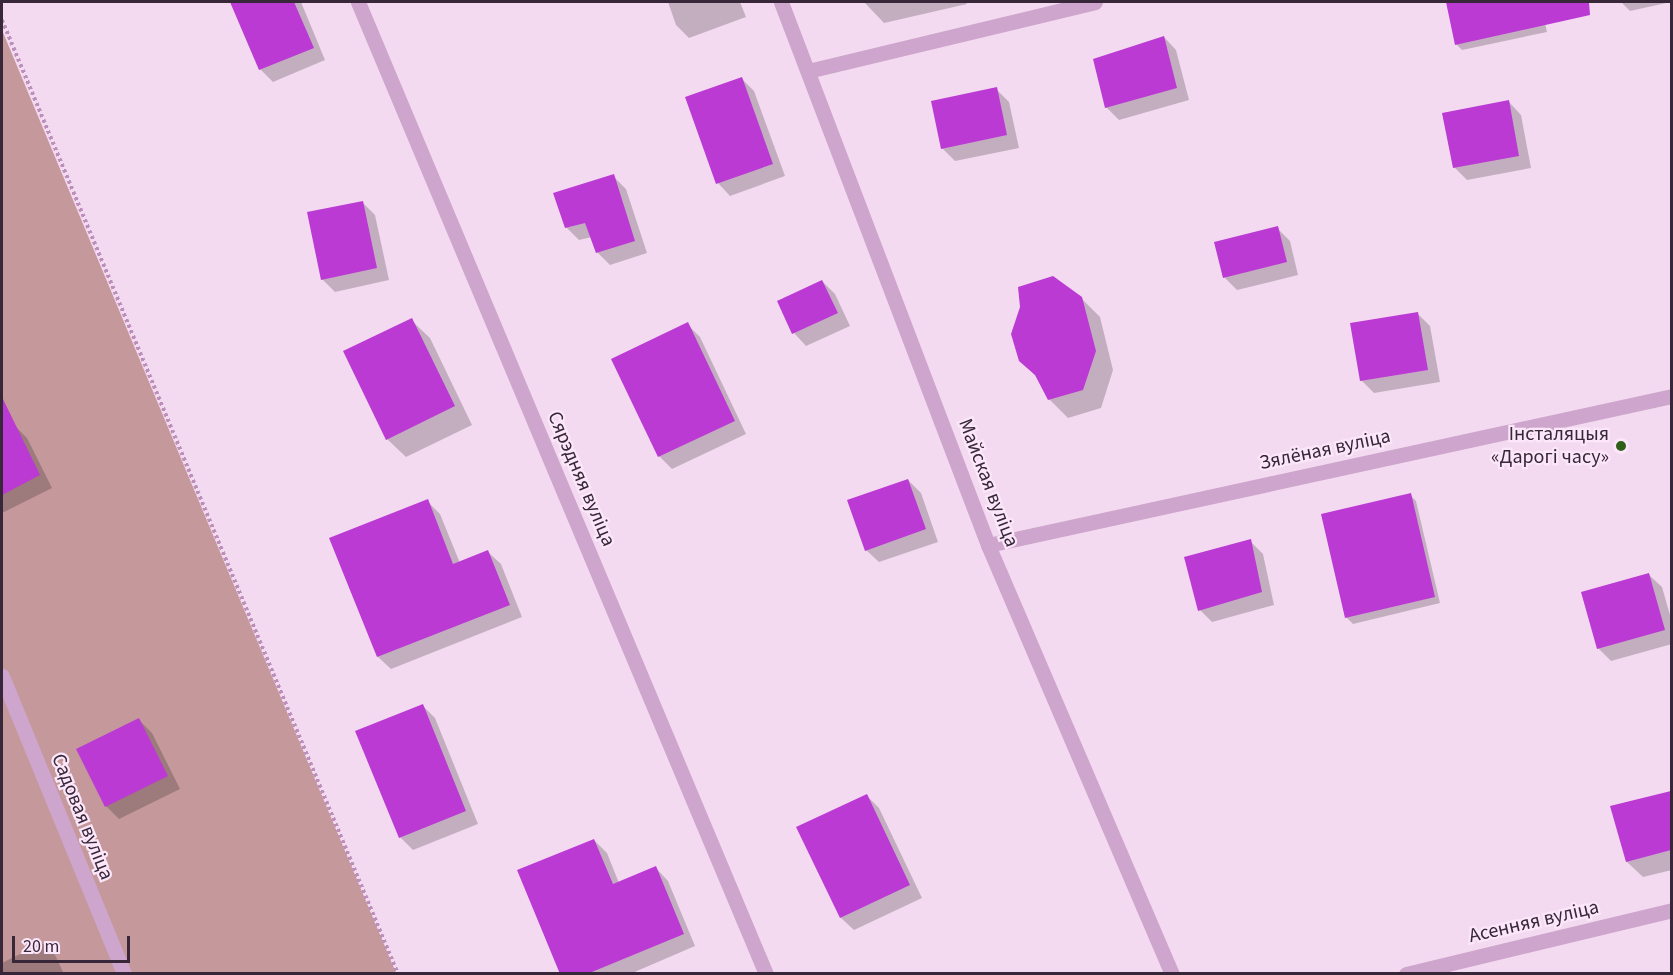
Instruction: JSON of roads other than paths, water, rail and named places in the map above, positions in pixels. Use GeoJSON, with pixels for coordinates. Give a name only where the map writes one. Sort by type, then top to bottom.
{"type":"FeatureCollection","features":[{"type":"Feature","properties":{"kind":"street","name":"Сярэдняя вуліца"},"geometry":{"type":"LineString","coordinates":[[358,2],[766,974]]}},
{"type":"Feature","properties":{"kind":"street","name":"Майская вуліца"},"geometry":{"type":"LineString","coordinates":[[781,2],[988,545],[1172,974]]}},
{"type":"Feature","properties":{"kind":"street"},"geometry":{"type":"LineString","coordinates":[[808,71],[1095,2]]}},
{"type":"Feature","properties":{"kind":"street","name":"Зялёная вуліца"},"geometry":{"type":"LineString","coordinates":[[988,545],[1671,396]]}},
{"type":"Feature","properties":{"kind":"street","name":"Садовая вуліца"},"geometry":{"type":"LineString","coordinates":[[2,676],[124,974]]}},
{"type":"Feature","properties":{"kind":"street","name":"Асенняя вуліца"},"geometry":{"type":"LineString","coordinates":[[1406,974],[1671,910]]}},
{"type":"Feature","properties":{"kind":"place","name":"Інсталяцыя «Дарогі часу»"},"geometry":{"type":"Point","coordinates":[1621,446]}}]}
